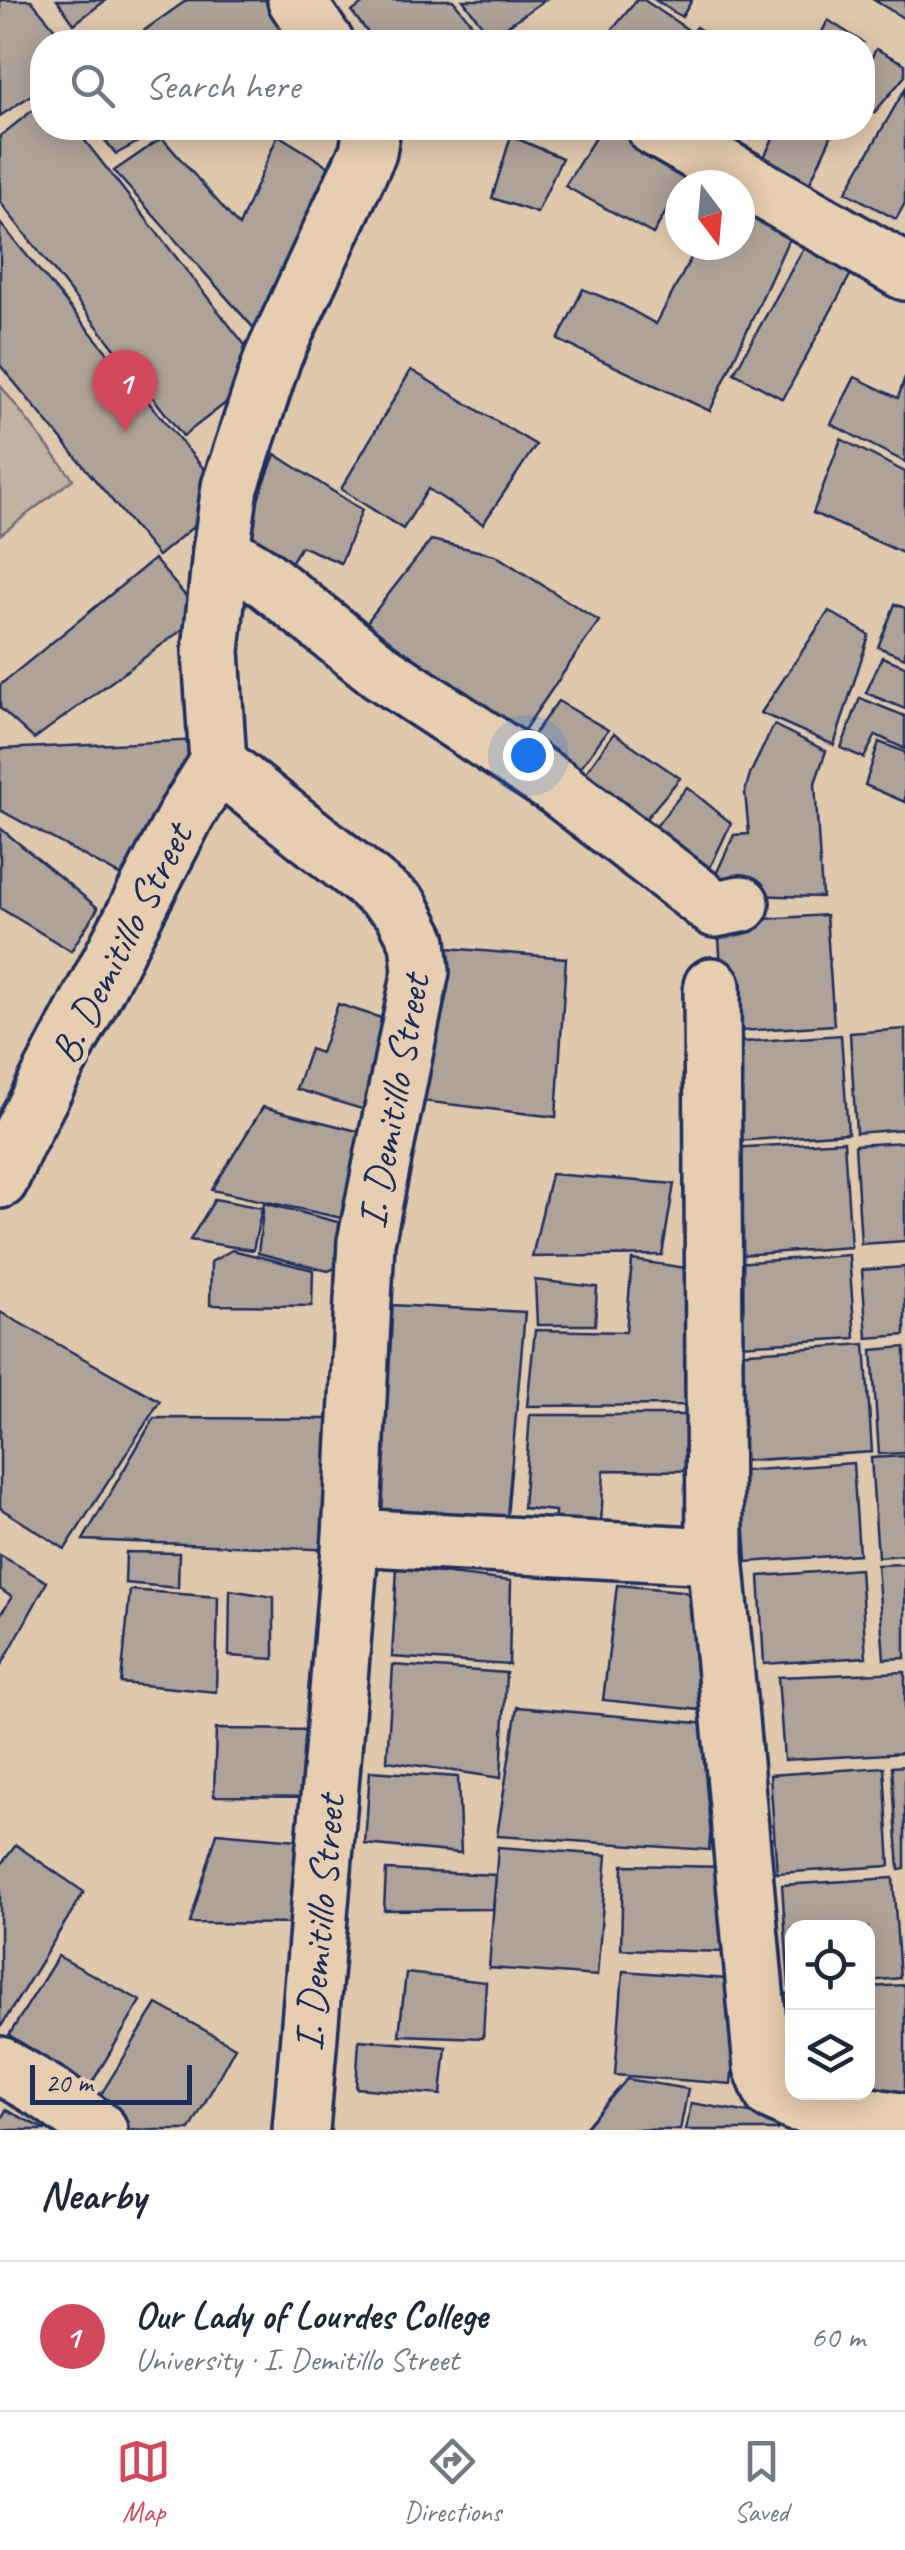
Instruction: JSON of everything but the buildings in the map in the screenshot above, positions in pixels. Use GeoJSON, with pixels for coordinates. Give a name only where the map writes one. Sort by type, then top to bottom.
{"type":"FeatureCollection","features":[{"type":"Feature","properties":{"kind":"street"},"geometry":{"type":"LineString","coordinates":[[296,0],[317,30]]}},
{"type":"Feature","properties":{"kind":"street"},"geometry":{"type":"LineString","coordinates":[[218,762],[211,651],[230,487],[274,356],[368,152],[370,140]]}},
{"type":"Feature","properties":{"kind":"street"},"geometry":{"type":"LineString","coordinates":[[676,140],[905,272]]}},
{"type":"Feature","properties":{"kind":"street"},"geometry":{"type":"LineString","coordinates":[[220,551],[260,575],[380,671],[558,788],[715,909],[741,904]]}},
{"type":"Feature","properties":{"kind":"street","name":"B. Demitillo Street"},"geometry":{"type":"LineString","coordinates":[[0,1180],[187,813],[218,762]]}},
{"type":"Feature","properties":{"kind":"street","name":"I. Demitillo Street"},"geometry":{"type":"LineString","coordinates":[[218,762],[401,908],[418,940],[422,972],[366,1242],[351,1536],[301,2130]]}},
{"type":"Feature","properties":{"kind":"street"},"geometry":{"type":"LineString","coordinates":[[712,986],[715,1556],[762,2066],[772,2092],[795,2103],[905,2122]]}},
{"type":"Feature","properties":{"kind":"street"},"geometry":{"type":"LineString","coordinates":[[351,1536],[715,1556]]}},
{"type":"Feature","properties":{"kind":"street"},"geometry":{"type":"LineString","coordinates":[[0,2065],[99,2130]]}},
{"type":"Feature","properties":{"kind":"shaded area"},"geometry":{"type":"Polygon","coordinates":[[[0,385],[73,479],[0,535],[0,385]]]}},
{"type":"Feature","properties":{"kind":"place","name":"Our Lady of Lourdes College"},"geometry":{"type":"Point","coordinates":[125,432]}}]}
